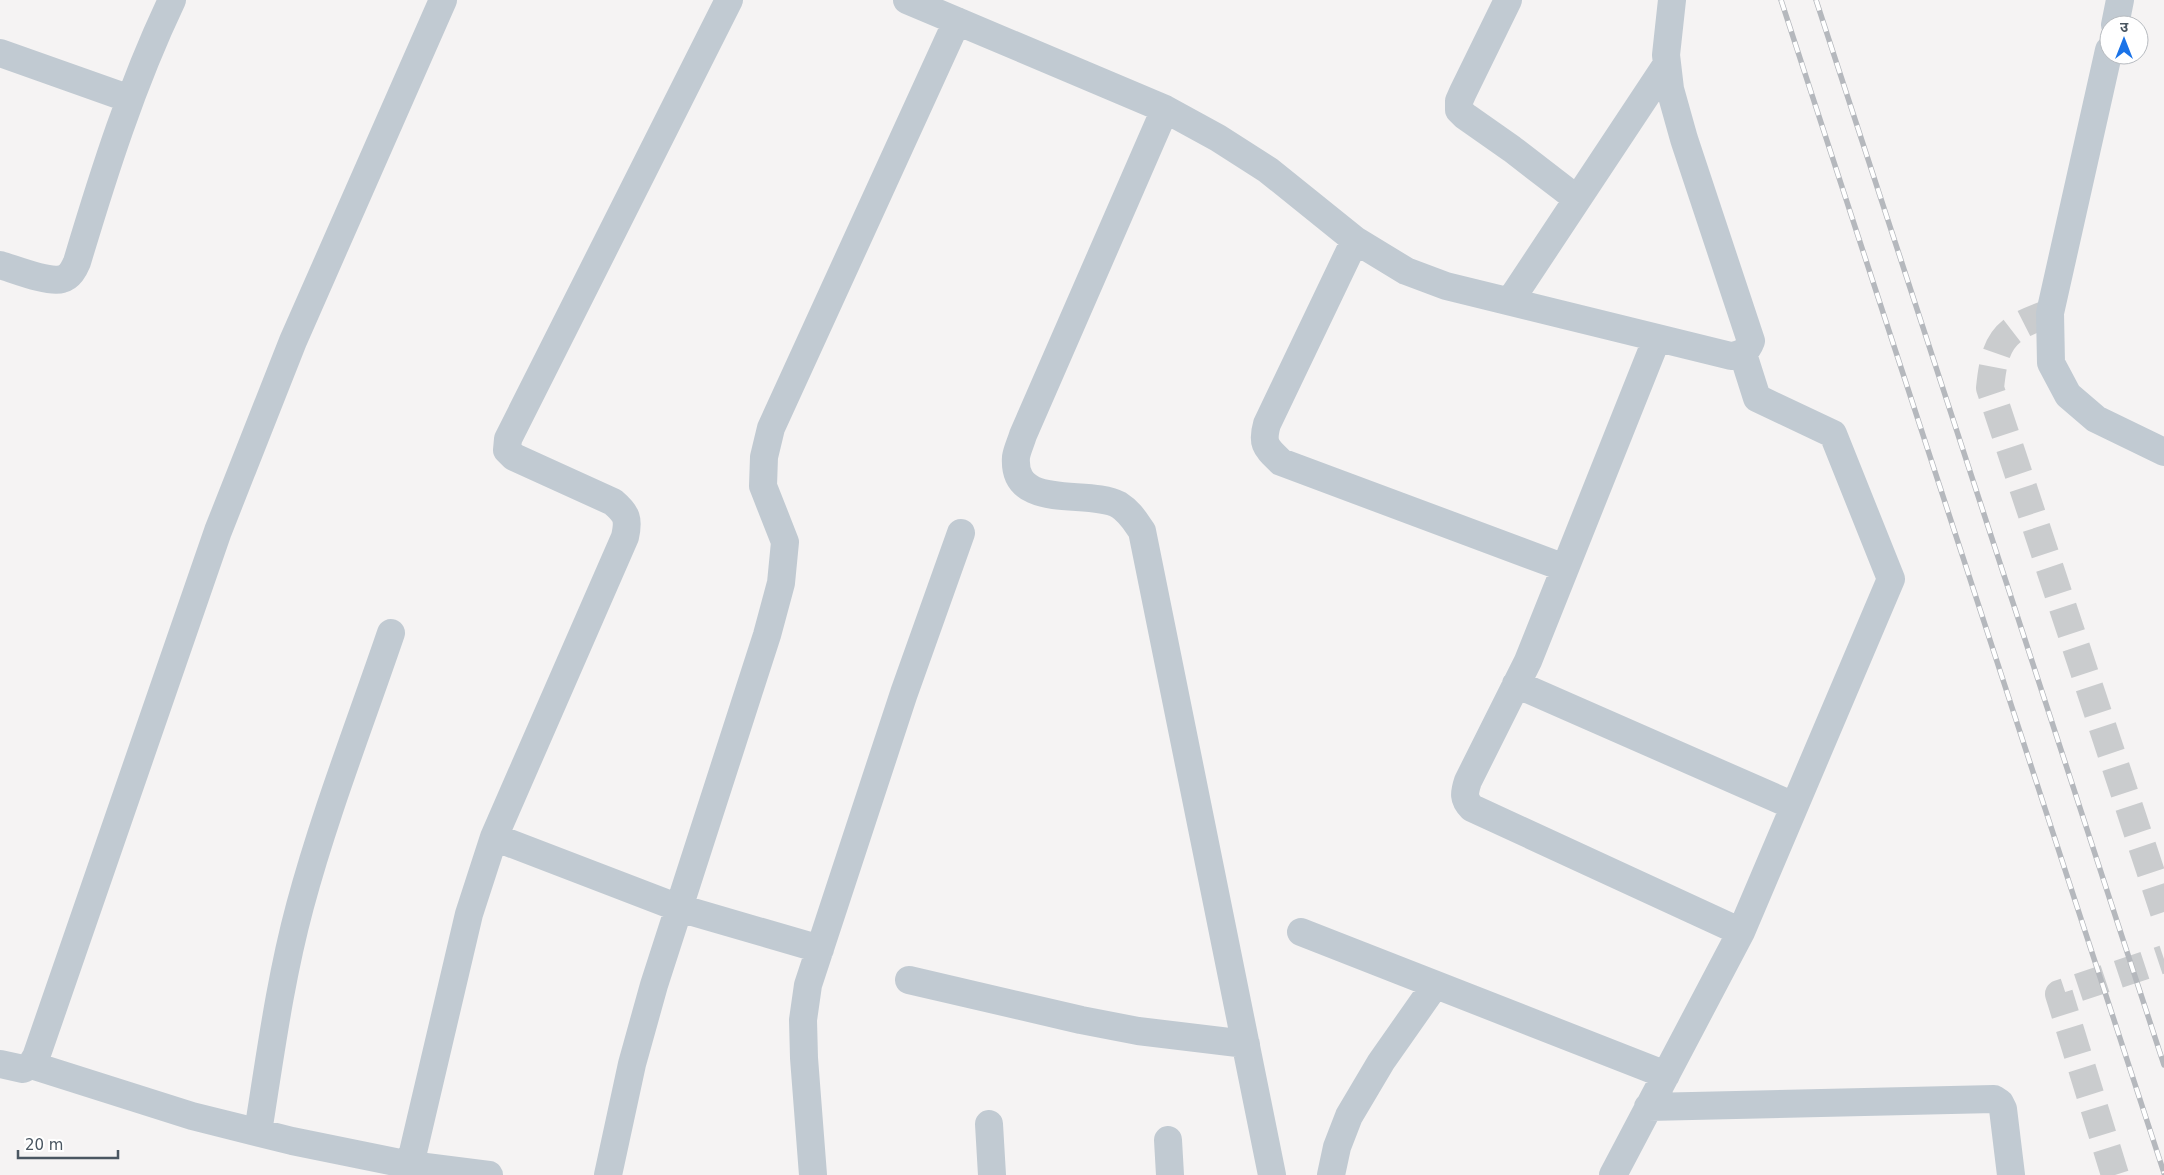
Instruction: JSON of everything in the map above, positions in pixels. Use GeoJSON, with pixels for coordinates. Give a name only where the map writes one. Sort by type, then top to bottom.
{"type":"FeatureCollection","features":[{"type":"Feature","properties":{"kind":"street"},"geometry":{"type":"LineString","coordinates":[[0,265],[54,280],[63,279],[72,272],[77,262],[110,154],[148,50],[172,0]]}},
{"type":"Feature","properties":{"kind":"street"},"geometry":{"type":"LineString","coordinates":[[0,1064],[23,1069],[31,1065],[36,1057],[218,531],[293,341],[443,0]]}},
{"type":"Feature","properties":{"kind":"street"},"geometry":{"type":"LineString","coordinates":[[410,1165],[469,914],[494,836],[625,537],[628,524],[624,512],[613,502],[514,457],[508,450],[508,439],[729,0]]}},
{"type":"Feature","properties":{"kind":"street"},"geometry":{"type":"LineString","coordinates":[[907,0],[1165,109],[1218,138],[1268,170],[1355,240],[1406,271],[1446,286],[1657,338],[1731,356],[1743,354],[1749,348],[1751,341],[1684,139],[1670,88],[1666,55],[1672,0]]}},
{"type":"Feature","properties":{"kind":"street"},"geometry":{"type":"LineString","coordinates":[[1508,0],[1463,92],[1459,101],[1459,110],[1577,199]]}},
{"type":"Feature","properties":{"kind":"street"},"geometry":{"type":"LineString","coordinates":[[2117,15],[2120,0]]}},
{"type":"Feature","properties":{"kind":"street"},"geometry":{"type":"LineString","coordinates":[[608,1175],[632,1064],[654,985],[768,635],[781,582],[785,542],[763,486],[764,457],[771,428],[957,21]]}},
{"type":"Feature","properties":{"kind":"street"},"geometry":{"type":"LineString","coordinates":[[0,53],[130,99]]}},
{"type":"Feature","properties":{"kind":"street"},"geometry":{"type":"LineString","coordinates":[[1510,301],[1667,64]]}},
{"type":"Feature","properties":{"kind":"street"},"geometry":{"type":"LineString","coordinates":[[2106,65],[2050,313],[2051,363],[2068,395],[2096,419],[2164,452]]}},
{"type":"Feature","properties":{"kind":"street"},"geometry":{"type":"LineString","coordinates":[[1165,109],[1022,435],[1016,457],[1018,472],[1026,486],[1039,494],[1101,499],[1118,505],[1130,513],[1142,531],[1272,1175]]}},
{"type":"Feature","properties":{"kind":"street"},"geometry":{"type":"LineString","coordinates":[[1355,240],[1267,424],[1263,437],[1266,447],[1281,462],[1565,568]]}},
{"type":"Feature","properties":{"kind":"street"},"geometry":{"type":"LineString","coordinates":[[1657,338],[1528,660],[1468,781],[1464,792],[1465,801],[1472,808],[1740,932]]}},
{"type":"Feature","properties":{"kind":"street"},"geometry":{"type":"LineString","coordinates":[[1613,1175],[1740,932],[1891,579],[1833,434],[1757,398],[1743,354]]}},
{"type":"Feature","properties":{"kind":"street"},"geometry":{"type":"LineString","coordinates":[[813,1175],[803,1020],[808,985],[904,693],[962,533]]}},
{"type":"Feature","properties":{"kind":"street"},"geometry":{"type":"LineString","coordinates":[[258,1132],[286,962],[300,907],[312,862],[391,633]]}},
{"type":"Feature","properties":{"kind":"street"},"geometry":{"type":"LineString","coordinates":[[1516,684],[1794,806]]}},
{"type":"Feature","properties":{"kind":"street"},"geometry":{"type":"LineString","coordinates":[[494,836],[679,908],[820,949]]}},
{"type":"Feature","properties":{"kind":"street"},"geometry":{"type":"LineString","coordinates":[[1301,932],[1666,1076]]}},
{"type":"Feature","properties":{"kind":"street"},"geometry":{"type":"LineString","coordinates":[[909,980],[1081,1020],[1138,1031],[1246,1044]]}},
{"type":"Feature","properties":{"kind":"street"},"geometry":{"type":"LineString","coordinates":[[1331,1175],[1337,1147],[1348,1116],[1381,1062],[1435,985]]}},
{"type":"Feature","properties":{"kind":"street"},"geometry":{"type":"LineString","coordinates":[[31,1065],[192,1116],[258,1132],[410,1165],[489,1175]]}},
{"type":"Feature","properties":{"kind":"street"},"geometry":{"type":"LineString","coordinates":[[1648,1107],[1994,1099],[2000,1103],[2002,1109],[2011,1175]]}},
{"type":"Feature","properties":{"kind":"street"},"geometry":{"type":"LineString","coordinates":[[989,1124],[992,1175]]}},
{"type":"Feature","properties":{"kind":"street"},"geometry":{"type":"LineString","coordinates":[[1168,1140],[1170,1175]]}},
{"type":"Feature","properties":{"kind":"tunnel"},"geometry":{"type":"LineString","coordinates":[[2050,313],[2022,325],[2005,338],[1995,358],[1990,388],[2164,912]]}},
{"type":"Feature","properties":{"kind":"tunnel"},"geometry":{"type":"LineString","coordinates":[[2115,1175],[2059,994],[2164,959]]}},
{"type":"Feature","properties":{"kind":"railway"},"geometry":{"type":"LineString","coordinates":[[1781,0],[2164,1173]]}},
{"type":"Feature","properties":{"kind":"railway"},"geometry":{"type":"LineString","coordinates":[[1816,0],[2164,1065]]}}]}
